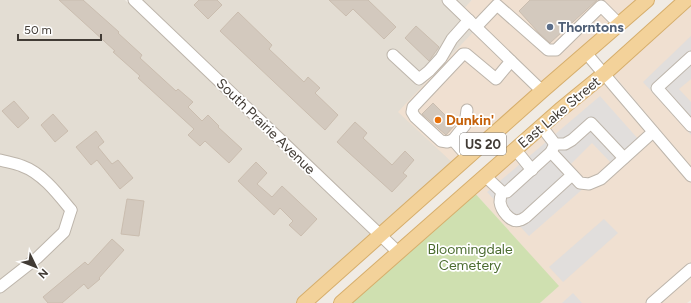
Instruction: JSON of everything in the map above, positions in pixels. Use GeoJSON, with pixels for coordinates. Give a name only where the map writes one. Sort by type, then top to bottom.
{"type":"FeatureCollection","features":[{"type":"Feature","properties":{"kind":"main road","name":"East Lake Street"},"geometry":{"type":"LineString","coordinates":[[304,303],[646,0]]}},
{"type":"Feature","properties":{"kind":"main road","name":"East Lake Street"},"geometry":{"type":"LineString","coordinates":[[341,303],[515,149],[604,74],[686,0]]}},
{"type":"Feature","properties":{"kind":"street","name":"South Prairie Avenue"},"geometry":{"type":"LineString","coordinates":[[134,0],[398,252]]}},
{"type":"Feature","properties":{"kind":"street"},"geometry":{"type":"LineString","coordinates":[[448,0],[542,91]]}},
{"type":"Feature","properties":{"kind":"street"},"geometry":{"type":"LineString","coordinates":[[393,54],[419,78],[429,71],[441,58],[452,39],[499,3],[548,50],[556,50],[600,3],[619,24]]}},
{"type":"Feature","properties":{"kind":"street"},"geometry":{"type":"LineString","coordinates":[[586,53],[691,176]]}},
{"type":"Feature","properties":{"kind":"street"},"geometry":{"type":"LineString","coordinates":[[466,110],[465,125],[452,140],[447,142],[442,141],[415,117],[412,112],[413,107],[463,54],[466,54],[472,58],[496,79],[511,61]]}},
{"type":"Feature","properties":{"kind":"street"},"geometry":{"type":"LineString","coordinates":[[691,57],[657,88],[691,126]]}},
{"type":"Feature","properties":{"kind":"street"},"geometry":{"type":"LineString","coordinates":[[485,176],[502,192],[507,192],[532,170],[553,148],[572,140],[591,123],[624,158]]}},
{"type":"Feature","properties":{"kind":"street"},"geometry":{"type":"LineString","coordinates":[[542,126],[553,148],[572,175],[580,183],[589,184],[601,179],[653,132]]}},
{"type":"Feature","properties":{"kind":"street"},"geometry":{"type":"LineString","coordinates":[[452,140],[468,157]]}},
{"type":"Feature","properties":{"kind":"street"},"geometry":{"type":"LineString","coordinates":[[515,149],[532,170]]}},
{"type":"Feature","properties":{"kind":"street"},"geometry":{"type":"LineString","coordinates":[[0,160],[23,166],[42,178],[75,210],[64,232],[37,258],[0,287]]}},
{"type":"Feature","properties":{"kind":"street"},"geometry":{"type":"LineString","coordinates":[[502,192],[500,202],[502,209],[508,217],[514,221],[520,221],[572,175]]}},
{"type":"Feature","properties":{"kind":"street"},"geometry":{"type":"LineString","coordinates":[[652,303],[691,269]]}},
{"type":"Feature","properties":{"kind":"shaded area"},"geometry":{"type":"Polygon","coordinates":[[[0,0],[125,0],[374,235],[299,303],[0,303],[0,0]]]}},
{"type":"Feature","properties":{"kind":"shaded area"},"geometry":{"type":"Polygon","coordinates":[[[138,0],[472,0],[460,14],[475,30],[455,165],[381,231],[138,0]]]}},
{"type":"Feature","properties":{"kind":"shaded area"},"geometry":{"type":"Polygon","coordinates":[[[472,0],[643,0],[455,165],[398,112],[475,30],[459,14],[472,0]]]}},
{"type":"Feature","properties":{"kind":"shaded area"},"geometry":{"type":"Polygon","coordinates":[[[691,5],[691,167],[613,74],[691,5]]]}},
{"type":"Feature","properties":{"kind":"shaded area"},"geometry":{"type":"Polygon","coordinates":[[[691,36],[691,79],[679,89],[691,102],[691,135],[643,82],[691,36]]]}},
{"type":"Feature","properties":{"kind":"shaded area"},"geometry":{"type":"Polygon","coordinates":[[[604,79],[691,182],[691,300],[687,303],[540,303],[558,286],[473,191],[604,79]]]}},
{"type":"Feature","properties":{"kind":"shaded area"},"geometry":{"type":"Polygon","coordinates":[[[600,96],[639,140],[612,164],[592,143],[569,166],[585,187],[529,236],[487,192],[600,96]]]}},
{"type":"Feature","properties":{"kind":"shaded area"},"geometry":{"type":"Polygon","coordinates":[[[604,219],[618,233],[563,282],[549,267],[604,219]]]}},
{"type":"Feature","properties":{"kind":"shaded area"},"geometry":{"type":"Polygon","coordinates":[[[573,293],[582,303],[562,303],[573,293]]]}},
{"type":"Feature","properties":{"kind":"green space","name":"Bloomingdale Cemetery"},"geometry":{"type":"Polygon","coordinates":[[[473,191],[559,286],[540,303],[349,303],[473,191]]]}},
{"type":"Feature","properties":{"kind":"building"},"geometry":{"type":"Polygon","coordinates":[[[59,0],[83,0],[142,55],[140,58],[176,91],[178,89],[193,102],[188,107],[202,121],[208,115],[219,126],[218,127],[242,149],[229,163],[205,141],[200,146],[188,135],[194,129],[138,78],[140,76],[113,52],[115,51],[59,0]]]}},
{"type":"Feature","properties":{"kind":"building"},"geometry":{"type":"Polygon","coordinates":[[[199,0],[217,0],[222,5],[208,19],[194,5],[199,0]]]}},
{"type":"Feature","properties":{"kind":"building"},"geometry":{"type":"Polygon","coordinates":[[[329,0],[368,0],[396,27],[384,39],[353,9],[346,16],[329,0]]]}},
{"type":"Feature","properties":{"kind":"building","name":"Thorntons"},"geometry":{"type":"Polygon","coordinates":[[[530,0],[597,0],[550,43],[519,11],[530,0]]]}},
{"type":"Feature","properties":{"kind":"building"},"geometry":{"type":"Polygon","coordinates":[[[238,12],[272,45],[269,49],[304,82],[308,77],[320,88],[315,93],[338,115],[325,130],[220,31],[238,12]]]}},
{"type":"Feature","properties":{"kind":"building"},"geometry":{"type":"Polygon","coordinates":[[[416,26],[439,47],[429,61],[405,38],[416,26]]]}},
{"type":"Feature","properties":{"kind":"building"},"geometry":{"type":"Polygon","coordinates":[[[14,101],[29,118],[18,128],[2,111],[14,101]]]}},
{"type":"Feature","properties":{"kind":"building","name":"Dunkin'"},"geometry":{"type":"Polygon","coordinates":[[[433,103],[455,125],[446,135],[422,114],[433,103]]]}},
{"type":"Feature","properties":{"kind":"building"},"geometry":{"type":"Polygon","coordinates":[[[53,114],[68,131],[55,142],[41,125],[53,114]]]}},
{"type":"Feature","properties":{"kind":"building"},"geometry":{"type":"Polygon","coordinates":[[[355,122],[367,133],[363,138],[392,165],[405,151],[414,160],[403,173],[407,176],[392,192],[337,142],[355,122]]]}},
{"type":"Feature","properties":{"kind":"building"},"geometry":{"type":"Polygon","coordinates":[[[96,131],[104,142],[98,147],[112,164],[118,160],[133,178],[120,189],[97,160],[91,165],[76,147],[96,131]]]}},
{"type":"Feature","properties":{"kind":"building"},"geometry":{"type":"Polygon","coordinates":[[[256,162],[267,173],[257,184],[272,197],[282,186],[317,219],[301,236],[289,225],[293,221],[280,208],[274,215],[238,181],[256,162]]]}},
{"type":"Feature","properties":{"kind":"building"},"geometry":{"type":"Polygon","coordinates":[[[127,199],[144,201],[139,236],[121,234],[127,199]]]}},
{"type":"Feature","properties":{"kind":"building"},"geometry":{"type":"Polygon","coordinates":[[[112,239],[124,250],[99,278],[100,279],[88,289],[84,284],[62,303],[48,303],[43,297],[85,262],[88,265],[112,239]]]}},
{"type":"Feature","properties":{"kind":"place","name":"Thorntons"},"geometry":{"type":"Point","coordinates":[550,27]}},
{"type":"Feature","properties":{"kind":"place","name":"Dunkin'"},"geometry":{"type":"Point","coordinates":[438,120]}}]}
